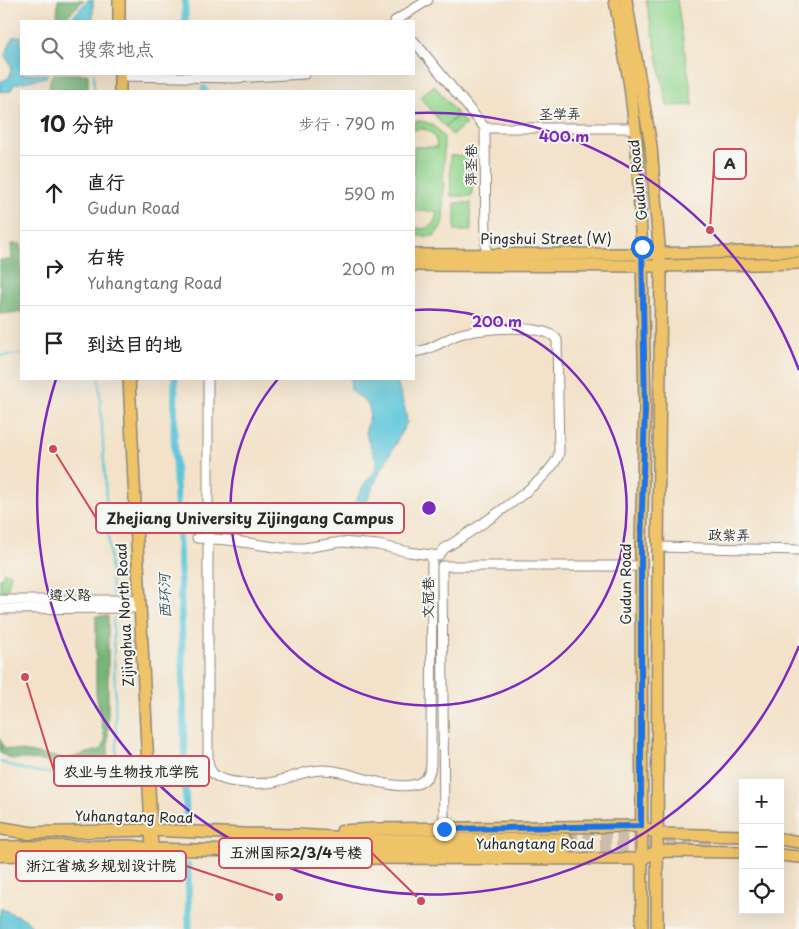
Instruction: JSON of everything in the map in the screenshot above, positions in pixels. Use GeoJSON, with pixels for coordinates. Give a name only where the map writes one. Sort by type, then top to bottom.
{"type":"FeatureCollection","features":[{"type":"Feature","properties":{"kind":"highway"},"geometry":{"type":"LineString","coordinates":[[0,828],[30,833]]}},
{"type":"Feature","properties":{"kind":"highway"},"geometry":{"type":"LineString","coordinates":[[0,855],[123,853],[152,849]]}},
{"type":"Feature","properties":{"kind":"main road"},"geometry":{"type":"LineString","coordinates":[[119,0],[119,20]]}},
{"type":"Feature","properties":{"kind":"main road","name":"Gudun Road"},"geometry":{"type":"LineString","coordinates":[[615,0],[630,86],[635,128],[642,260],[645,408],[641,566],[642,929]]}},
{"type":"Feature","properties":{"kind":"main road","name":"Gudun Road"},"geometry":{"type":"LineString","coordinates":[[626,0],[651,146],[661,254],[657,929]]}},
{"type":"Feature","properties":{"kind":"main road"},"geometry":{"type":"LineString","coordinates":[[120,75],[120,90]]}},
{"type":"Feature","properties":{"kind":"main road","name":"Pingshui Street (W)"},"geometry":{"type":"LineString","coordinates":[[415,266],[642,260],[661,254],[799,250]]}},
{"type":"Feature","properties":{"kind":"main road","name":"Pingshui Street (W)"},"geometry":{"type":"LineString","coordinates":[[415,255],[486,254],[642,260],[661,266],[799,263]]}},
{"type":"Feature","properties":{"kind":"main road","name":"Zijinghua North Road"},"geometry":{"type":"LineString","coordinates":[[129,380],[152,849]]}},
{"type":"Feature","properties":{"kind":"main road","name":"Yuhangtang Road"},"geometry":{"type":"LineString","coordinates":[[297,835],[376,829],[641,826],[658,834],[739,836]]}},
{"type":"Feature","properties":{"kind":"main road","name":"Yuhangtang Road"},"geometry":{"type":"LineString","coordinates":[[0,833],[150,830],[382,840],[567,844],[296,850],[152,849],[132,846],[0,847]]}},
{"type":"Feature","properties":{"kind":"main road"},"geometry":{"type":"LineString","coordinates":[[784,840],[799,842]]}},
{"type":"Feature","properties":{"kind":"main road","name":"Yuhangtang Road"},"geometry":{"type":"LineString","coordinates":[[296,850],[347,858],[641,859],[658,851],[739,852]]}},
{"type":"Feature","properties":{"kind":"main road"},"geometry":{"type":"LineString","coordinates":[[784,855],[799,857]]}},
{"type":"Feature","properties":{"kind":"street"},"geometry":{"type":"LineString","coordinates":[[398,20],[428,0]]}},
{"type":"Feature","properties":{"kind":"street","name":"萍圣巷"},"geometry":{"type":"LineString","coordinates":[[415,42],[485,128],[486,254]]}},
{"type":"Feature","properties":{"kind":"street"},"geometry":{"type":"LineString","coordinates":[[120,75],[236,78],[288,75]]}},
{"type":"Feature","properties":{"kind":"street","name":"圣学弄"},"geometry":{"type":"LineString","coordinates":[[485,128],[635,128]]}},
{"type":"Feature","properties":{"kind":"street"},"geometry":{"type":"LineString","coordinates":[[197,538],[282,548],[304,548],[341,542],[438,556],[444,549],[493,518],[550,471],[555,465],[559,453],[556,340],[554,336],[534,330],[494,329],[462,333],[450,337],[431,348],[415,352]]}},
{"type":"Feature","properties":{"kind":"street"},"geometry":{"type":"LineString","coordinates":[[208,380],[208,764],[212,773],[223,779],[247,782],[276,781],[309,771],[320,770],[332,771],[373,782],[401,786],[415,784],[424,780],[428,776],[431,765],[432,555]]}},
{"type":"Feature","properties":{"kind":"street","name":"政紫弄"},"geometry":{"type":"LineString","coordinates":[[659,547],[799,550]]}},
{"type":"Feature","properties":{"kind":"street","name":"文冠巷"},"geometry":{"type":"LineString","coordinates":[[444,829],[442,566],[641,566]]}},
{"type":"Feature","properties":{"kind":"street","name":"遵义路"},"geometry":{"type":"LineString","coordinates":[[0,600],[140,604]]}},
{"type":"Feature","properties":{"kind":"street","name":"遵义路"},"geometry":{"type":"LineString","coordinates":[[0,609],[140,604]]}},
{"type":"Feature","properties":{"kind":"green space"},"geometry":{"type":"Polygon","coordinates":[[[58,0],[84,0],[63,20],[57,17],[58,0]]]}},
{"type":"Feature","properties":{"kind":"green space"},"geometry":{"type":"Polygon","coordinates":[[[646,0],[677,0],[693,105],[667,106],[646,0]]]}},
{"type":"Feature","properties":{"kind":"green space"},"geometry":{"type":"Polygon","coordinates":[[[52,75],[88,75],[88,90],[49,90],[52,75]]]}},
{"type":"Feature","properties":{"kind":"green space"},"geometry":{"type":"Polygon","coordinates":[[[434,85],[458,115],[444,126],[420,97],[434,85]]]}},
{"type":"Feature","properties":{"kind":"green space"},"geometry":{"type":"Polygon","coordinates":[[[459,115],[466,124],[452,135],[445,127],[459,115]]]}},
{"type":"Feature","properties":{"kind":"green space"},"geometry":{"type":"Polygon","coordinates":[[[420,121],[434,126],[444,138],[443,224],[434,236],[415,236],[415,227],[423,229],[433,224],[437,211],[415,211],[415,147],[437,147],[433,134],[423,129],[415,130],[415,122],[420,121]]]}},
{"type":"Feature","properties":{"kind":"green space"},"geometry":{"type":"Polygon","coordinates":[[[472,155],[472,196],[451,196],[450,156],[472,155]]]}},
{"type":"Feature","properties":{"kind":"green space"},"geometry":{"type":"Polygon","coordinates":[[[455,203],[471,203],[471,231],[455,231],[455,203]]]}},
{"type":"Feature","properties":{"kind":"green space"},"geometry":{"type":"Polygon","coordinates":[[[11,244],[20,244],[20,312],[0,314],[0,260],[12,260],[11,244]]]}},
{"type":"Feature","properties":{"kind":"green space"},"geometry":{"type":"Polygon","coordinates":[[[4,572],[11,574],[7,591],[0,591],[0,578],[2,578],[4,572]]]}},
{"type":"Feature","properties":{"kind":"green space"},"geometry":{"type":"Polygon","coordinates":[[[96,616],[108,616],[108,760],[61,764],[27,759],[12,759],[0,753],[0,739],[4,748],[67,759],[102,749],[105,740],[96,693],[96,616]]]}},
{"type":"Feature","properties":{"kind":"water"},"geometry":{"type":"Polygon","coordinates":[[[88,0],[93,0],[93,20],[70,20],[88,0]]]}},
{"type":"Feature","properties":{"kind":"water"},"geometry":{"type":"Polygon","coordinates":[[[20,36],[20,75],[47,75],[46,77],[15,84],[10,91],[0,92],[0,82],[9,78],[12,67],[5,56],[13,37],[20,36]]]}},
{"type":"Feature","properties":{"kind":"water"},"geometry":{"type":"Polygon","coordinates":[[[350,380],[397,380],[407,422],[367,501],[367,525],[365,532],[360,536],[346,534],[343,519],[366,481],[374,472],[376,464],[366,431],[370,415],[368,405],[351,390],[350,380]]]}},
{"type":"Feature","properties":{"kind":"water"},"geometry":{"type":"Polygon","coordinates":[[[0,908],[27,920],[33,929],[0,929],[0,908]]]}},
{"type":"Feature","properties":{"kind":"waterway","name":"西环河"},"geometry":{"type":"LineString","coordinates":[[185,0],[185,20]]}},
{"type":"Feature","properties":{"kind":"waterway"},"geometry":{"type":"LineString","coordinates":[[94,75],[94,90]]}},
{"type":"Feature","properties":{"kind":"waterway"},"geometry":{"type":"LineString","coordinates":[[0,356],[20,354]]}},
{"type":"Feature","properties":{"kind":"waterway"},"geometry":{"type":"LineString","coordinates":[[99,380],[112,594]]}},
{"type":"Feature","properties":{"kind":"waterway","name":"西环河"},"geometry":{"type":"LineString","coordinates":[[175,380],[174,434],[180,568],[186,813]]}},
{"type":"Feature","properties":{"kind":"waterway"},"geometry":{"type":"LineString","coordinates":[[0,762],[26,770],[76,777],[117,768],[113,618]]}},
{"type":"Feature","properties":{"kind":"waterway","name":"西环河"},"geometry":{"type":"LineString","coordinates":[[188,866],[189,929]]}},
{"type":"Feature","properties":{"kind":"tunnel"},"geometry":{"type":"LineString","coordinates":[[567,839],[651,838]]}},
{"type":"Feature","properties":{"kind":"tunnel"},"geometry":{"type":"LineString","coordinates":[[567,848],[713,846]]}},
{"type":"Feature","properties":{"kind":"place","name":"A"},"geometry":{"type":"Point","coordinates":[710,230]}},
{"type":"Feature","properties":{"kind":"place","name":"Zhejiang University Zijingang Campus"},"geometry":{"type":"Point","coordinates":[53,449]}},
{"type":"Feature","properties":{"kind":"place","name":"农业与生物技术学院"},"geometry":{"type":"Point","coordinates":[25,677]}},
{"type":"Feature","properties":{"kind":"place","name":"浙江省城乡规划设计院"},"geometry":{"type":"Point","coordinates":[279,897]}},
{"type":"Feature","properties":{"kind":"place","name":"五洲国际2/3/4号楼"},"geometry":{"type":"Point","coordinates":[421,901]}},
{"type":"Feature","properties":{"kind":"route"},"geometry":{"type":"LineString","coordinates":[[444,829],[641,826],[641,543],[645,408],[642,247]]}}]}
